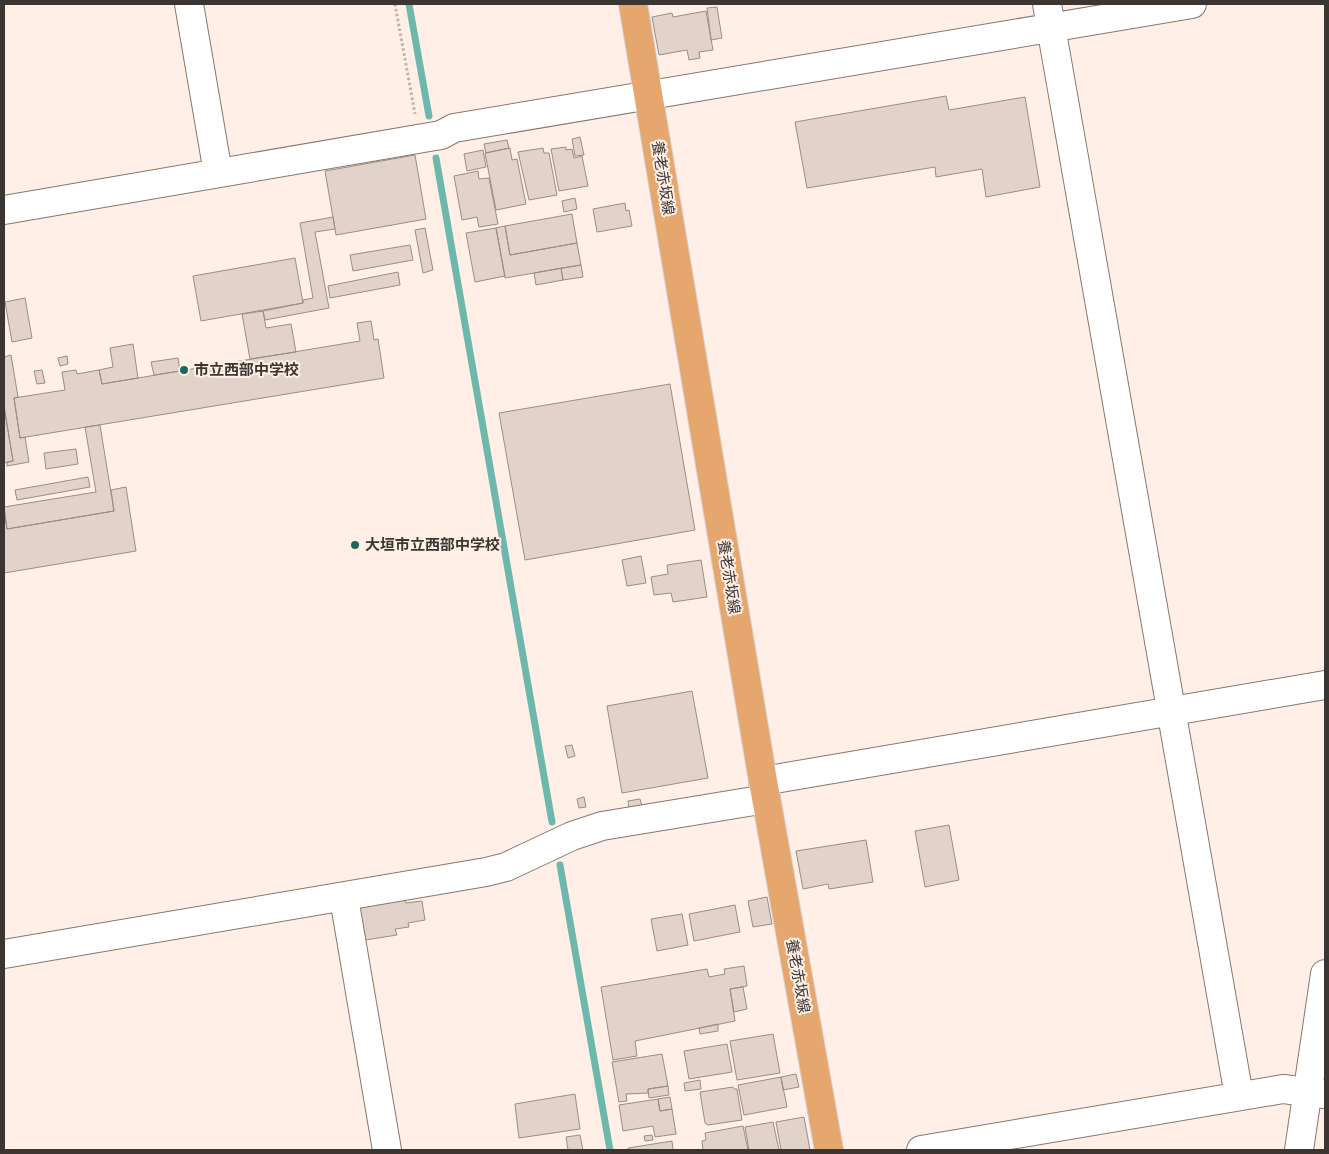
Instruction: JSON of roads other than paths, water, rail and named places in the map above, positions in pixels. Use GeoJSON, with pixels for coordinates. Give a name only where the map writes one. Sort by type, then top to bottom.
{"type":"FeatureCollection","features":[{"type":"Feature","properties":{"kind":"main road","name":"養老赤坂線"},"geometry":{"type":"LineString","coordinates":[[633,4],[765,790],[829,1150]]}},
{"type":"Feature","properties":{"kind":"street"},"geometry":{"type":"LineString","coordinates":[[190,4],[218,173]]}},
{"type":"Feature","properties":{"kind":"street"},"geometry":{"type":"LineString","coordinates":[[4,210],[441,135],[454,128],[649,96],[1049,16],[1192,4]]}},
{"type":"Feature","properties":{"kind":"street"},"geometry":{"type":"LineString","coordinates":[[1049,16],[1239,1096]]}},
{"type":"Feature","properties":{"kind":"street"},"geometry":{"type":"LineString","coordinates":[[4,954],[344,898],[493,870],[572,836],[602,826],[765,790],[1171,712],[1325,686]]}},
{"type":"Feature","properties":{"kind":"street"},"geometry":{"type":"LineString","coordinates":[[344,898],[387,1150]]}},
{"type":"Feature","properties":{"kind":"street"},"geometry":{"type":"LineString","coordinates":[[1299,1150],[1316,1093],[1325,974]]}},
{"type":"Feature","properties":{"kind":"street"},"geometry":{"type":"LineString","coordinates":[[921,1150],[1283,1088],[1316,1093]]}},
{"type":"Feature","properties":{"kind":"waterway"},"geometry":{"type":"LineString","coordinates":[[409,4],[429,116]]}},
{"type":"Feature","properties":{"kind":"waterway"},"geometry":{"type":"LineString","coordinates":[[436,158],[552,822]]}},
{"type":"Feature","properties":{"kind":"waterway"},"geometry":{"type":"LineString","coordinates":[[560,865],[610,1150]]}},
{"type":"Feature","properties":{"kind":"place","name":"市立西部中学校"},"geometry":{"type":"Point","coordinates":[184,370]}},
{"type":"Feature","properties":{"kind":"place","name":"大垣市立西部中学校"},"geometry":{"type":"Point","coordinates":[355,545]}}]}
